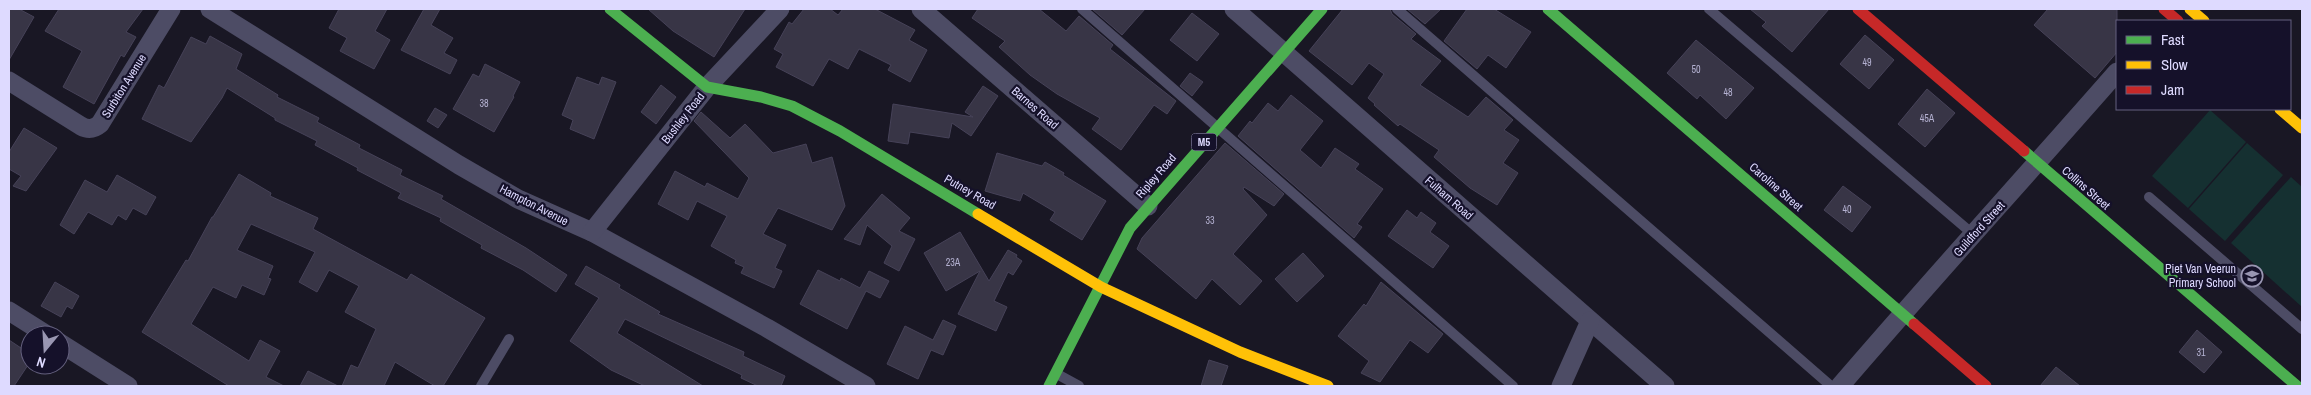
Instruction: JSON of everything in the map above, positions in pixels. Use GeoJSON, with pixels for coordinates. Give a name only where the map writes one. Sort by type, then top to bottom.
{"type":"FeatureCollection","features":[{"type":"Feature","properties":{"kind":"street","name":"Surbiton Avenue"},"geometry":{"type":"LineString","coordinates":[[9,81],[81,126],[86,128],[96,127],[100,124],[171,9]]}},
{"type":"Feature","properties":{"kind":"street","name":"Hampton Avenue"},"geometry":{"type":"LineString","coordinates":[[210,9],[459,165],[543,212],[592,232],[866,386]]}},
{"type":"Feature","properties":{"kind":"street","name":"Putney Road"},"geometry":{"type":"LineString","coordinates":[[610,9],[707,87],[761,97],[792,106],[815,117],[1022,238],[1101,287],[1240,352],[1328,386]]}},
{"type":"Feature","properties":{"kind":"street","name":"Barnes Road"},"geometry":{"type":"LineString","coordinates":[[921,9],[1148,206]]}},
{"type":"Feature","properties":{"kind":"street","name":"Fulham Road"},"geometry":{"type":"LineString","coordinates":[[1234,9],[1665,386]]}},
{"type":"Feature","properties":{"kind":"street","name":"Ripley Road"},"geometry":{"type":"LineString","coordinates":[[1049,386],[1130,228],[1322,9]]}},
{"type":"Feature","properties":{"kind":"street","name":"Caroline Street"},"geometry":{"type":"LineString","coordinates":[[1548,9],[1986,386]]}},
{"type":"Feature","properties":{"kind":"street","name":"Collins Street"},"geometry":{"type":"LineString","coordinates":[[1858,9],[2297,386]]}},
{"type":"Feature","properties":{"kind":"street"},"geometry":{"type":"LineString","coordinates":[[2190,9],[2203,20]]}},
{"type":"Feature","properties":{"kind":"street","name":"Bushley Road"},"geometry":{"type":"LineString","coordinates":[[592,232],[707,87],[773,11]]}},
{"type":"Feature","properties":{"kind":"street","name":"Guildford Street"},"geometry":{"type":"LineString","coordinates":[[1840,386],[2116,73]]}},
{"type":"Feature","properties":{"kind":"street"},"geometry":{"type":"LineString","coordinates":[[2281,110],[2302,128]]}},
{"type":"Feature","properties":{"kind":"street"},"geometry":{"type":"LineString","coordinates":[[9,311],[31,325]]}},
{"type":"Feature","properties":{"kind":"street"},"geometry":{"type":"LineString","coordinates":[[1561,386],[1590,321]]}},
{"type":"Feature","properties":{"kind":"street"},"geometry":{"type":"LineString","coordinates":[[70,349],[128,386]]}},
{"type":"Feature","properties":{"kind":"lane"},"geometry":{"type":"LineString","coordinates":[[1082,9],[1513,386]]}},
{"type":"Feature","properties":{"kind":"lane"},"geometry":{"type":"LineString","coordinates":[[1397,9],[1831,386]]}},
{"type":"Feature","properties":{"kind":"lane"},"geometry":{"type":"LineString","coordinates":[[1710,9],[1974,235]]}},
{"type":"Feature","properties":{"kind":"lane"},"geometry":{"type":"LineString","coordinates":[[2149,197],[2302,329]]}},
{"type":"Feature","properties":{"kind":"lane"},"geometry":{"type":"LineString","coordinates":[[481,386],[509,339]]}},
{"type":"Feature","properties":{"kind":"lane"},"geometry":{"type":"LineString","coordinates":[[1056,374],[1079,386]]}},
{"type":"Feature","properties":{"kind":"green space"},"geometry":{"type":"Polygon","coordinates":[[[2210,110],[2246,142],[2188,208],[2152,176],[2210,110]]]}},
{"type":"Feature","properties":{"kind":"green space"},"geometry":{"type":"Polygon","coordinates":[[[2247,143],[2283,175],[2225,241],[2189,209],[2247,143]]]}},
{"type":"Feature","properties":{"kind":"green space"},"geometry":{"type":"Polygon","coordinates":[[[2291,177],[2302,187],[2302,307],[2231,243],[2291,177]]]}},
{"type":"Feature","properties":{"kind":"building"},"geometry":{"type":"Polygon","coordinates":[[[9,9],[19,9],[34,17],[9,60],[9,9]]]}},
{"type":"Feature","properties":{"kind":"building"},"geometry":{"type":"Polygon","coordinates":[[[59,9],[143,9],[126,32],[136,37],[124,57],[121,55],[94,104],[63,87],[82,51],[45,31],[59,9]]]}},
{"type":"Feature","properties":{"kind":"building"},"geometry":{"type":"Polygon","coordinates":[[[339,9],[387,9],[375,31],[390,40],[374,69],[340,51],[347,38],[329,28],[339,9]]]}},
{"type":"Feature","properties":{"kind":"building"},"geometry":{"type":"Polygon","coordinates":[[[424,9],[440,9],[431,25],[453,38],[444,53],[457,60],[450,74],[401,50],[424,9]]]}},
{"type":"Feature","properties":{"kind":"building"},"geometry":{"type":"Polygon","coordinates":[[[648,9],[745,9],[714,57],[673,31],[648,9]]]}},
{"type":"Feature","properties":{"kind":"building"},"geometry":{"type":"Polygon","coordinates":[[[804,9],[830,9],[838,15],[843,9],[875,9],[915,30],[909,40],[927,50],[910,82],[888,70],[891,65],[859,49],[848,69],[829,59],[813,86],[776,67],[783,54],[774,49],[789,22],[792,24],[804,9]]]}},
{"type":"Feature","properties":{"kind":"building"},"geometry":{"type":"Polygon","coordinates":[[[978,9],[1039,9],[1066,31],[1079,16],[1113,45],[1110,49],[1176,101],[1167,114],[1154,105],[1121,150],[1092,129],[1100,118],[1057,94],[1030,75],[999,47],[1005,41],[972,18],[978,9]]]}},
{"type":"Feature","properties":{"kind":"building"},"geometry":{"type":"Polygon","coordinates":[[[1092,9],[1145,9],[1122,35],[1092,9]]]}},
{"type":"Feature","properties":{"kind":"building"},"geometry":{"type":"Polygon","coordinates":[[[1343,9],[1390,9],[1392,14],[1416,34],[1411,39],[1441,61],[1420,85],[1468,117],[1486,97],[1513,120],[1504,130],[1519,140],[1503,163],[1518,173],[1497,205],[1470,188],[1434,157],[1439,150],[1400,124],[1398,126],[1374,105],[1368,98],[1384,74],[1369,63],[1352,85],[1309,51],[1343,9]]]}},
{"type":"Feature","properties":{"kind":"building"},"geometry":{"type":"Polygon","coordinates":[[[1407,9],[1441,9],[1425,24],[1407,9]]]}},
{"type":"Feature","properties":{"kind":"building"},"geometry":{"type":"Polygon","coordinates":[[[1467,9],[1494,9],[1531,32],[1506,68],[1488,55],[1477,69],[1444,41],[1467,9]]]}},
{"type":"Feature","properties":{"kind":"building"},"geometry":{"type":"Polygon","coordinates":[[[1750,9],[1829,9],[1792,52],[1762,26],[1766,22],[1750,9]]]}},
{"type":"Feature","properties":{"kind":"building"},"geometry":{"type":"Polygon","coordinates":[[[2048,9],[2117,9],[2116,53],[2095,78],[2034,25],[2048,9]]]}},
{"type":"Feature","properties":{"kind":"building"},"geometry":{"type":"Polygon","coordinates":[[[1192,13],[1219,34],[1197,61],[1170,40],[1192,13]]]}},
{"type":"Feature","properties":{"kind":"building"},"geometry":{"type":"Polygon","coordinates":[[[1865,35],[1894,60],[1869,89],[1840,64],[1865,35]]]}},
{"type":"Feature","properties":{"kind":"building"},"geometry":{"type":"Polygon","coordinates":[[[210,36],[242,54],[236,69],[278,95],[277,97],[319,118],[317,122],[360,145],[359,148],[402,170],[400,175],[443,196],[441,199],[526,248],[567,275],[556,292],[523,270],[481,248],[482,245],[440,221],[441,218],[398,198],[401,193],[315,145],[317,141],[275,120],[275,118],[227,88],[191,142],[142,119],[159,85],[164,88],[191,37],[206,44],[210,36]]]}},
{"type":"Feature","properties":{"kind":"building"},"geometry":{"type":"Polygon","coordinates":[[[1696,40],[1754,88],[1726,119],[1700,95],[1697,99],[1667,73],[1696,40]]]}},
{"type":"Feature","properties":{"kind":"building"},"geometry":{"type":"Polygon","coordinates":[[[485,64],[520,82],[514,97],[494,132],[453,109],[473,74],[479,77],[485,64]]]}},
{"type":"Feature","properties":{"kind":"building"},"geometry":{"type":"Polygon","coordinates":[[[1190,73],[1203,82],[1192,96],[1180,86],[1190,73]]]}},
{"type":"Feature","properties":{"kind":"building"},"geometry":{"type":"Polygon","coordinates":[[[577,77],[599,85],[602,77],[616,82],[594,139],[570,129],[573,120],[562,115],[577,77]]]}},
{"type":"Feature","properties":{"kind":"building"},"geometry":{"type":"Polygon","coordinates":[[[661,85],[676,97],[656,124],[641,112],[661,85]]]}},
{"type":"Feature","properties":{"kind":"building"},"geometry":{"type":"Polygon","coordinates":[[[983,86],[998,96],[971,136],[952,123],[949,138],[910,132],[908,144],[888,141],[893,104],[973,117],[965,112],[983,86]]]}},
{"type":"Feature","properties":{"kind":"building"},"geometry":{"type":"Polygon","coordinates":[[[1927,89],[1955,113],[1925,147],[1898,124],[1927,89]]]}},
{"type":"Feature","properties":{"kind":"building"},"geometry":{"type":"Polygon","coordinates":[[[1291,95],[1323,121],[1300,150],[1321,168],[1335,148],[1359,164],[1355,169],[1383,189],[1357,224],[1362,227],[1354,238],[1238,136],[1250,121],[1252,123],[1268,103],[1278,111],[1291,95]]]}},
{"type":"Feature","properties":{"kind":"building"},"geometry":{"type":"Polygon","coordinates":[[[435,108],[447,115],[438,128],[427,121],[435,108]]]}},
{"type":"Feature","properties":{"kind":"building"},"geometry":{"type":"Polygon","coordinates":[[[701,112],[730,138],[745,124],[773,153],[806,144],[812,163],[832,157],[845,206],[832,230],[778,208],[763,234],[786,245],[775,268],[782,271],[774,288],[741,273],[744,267],[735,263],[736,260],[711,246],[727,216],[697,201],[688,220],[658,204],[675,171],[705,187],[707,183],[738,199],[749,178],[694,121],[701,112]]]}},
{"type":"Feature","properties":{"kind":"building"},"geometry":{"type":"Polygon","coordinates":[[[24,128],[57,148],[26,191],[13,186],[21,176],[9,169],[9,152],[24,128]]]}},
{"type":"Feature","properties":{"kind":"building"},"geometry":{"type":"Polygon","coordinates":[[[1225,143],[1284,194],[1274,206],[1244,187],[1243,189],[1267,215],[1233,254],[1262,281],[1240,305],[1212,279],[1196,299],[1137,249],[1142,238],[1225,143]]]}},
{"type":"Feature","properties":{"kind":"building"},"geometry":{"type":"Polygon","coordinates":[[[997,153],[1042,166],[1045,162],[1106,201],[1082,240],[1050,220],[1055,212],[1023,193],[1020,201],[985,191],[997,153]]]}},
{"type":"Feature","properties":{"kind":"building"},"geometry":{"type":"Polygon","coordinates":[[[239,174],[271,193],[270,196],[318,218],[313,229],[407,280],[411,274],[485,318],[443,386],[435,386],[395,362],[384,386],[342,386],[351,365],[358,368],[376,329],[345,312],[359,286],[329,270],[317,292],[299,282],[315,252],[251,224],[237,250],[273,266],[268,278],[271,279],[264,295],[242,285],[236,298],[213,287],[191,324],[249,361],[260,340],[280,351],[266,377],[284,386],[229,386],[142,332],[186,260],[188,261],[212,217],[239,174]]]}},
{"type":"Feature","properties":{"kind":"building"},"geometry":{"type":"Polygon","coordinates":[[[117,175],[156,197],[146,215],[133,208],[126,220],[118,215],[112,225],[88,212],[74,234],[60,225],[85,180],[107,192],[117,175]]]}},
{"type":"Feature","properties":{"kind":"building"},"geometry":{"type":"Polygon","coordinates":[[[1843,186],[1871,207],[1852,232],[1824,210],[1843,186]]]}},
{"type":"Feature","properties":{"kind":"building"},"geometry":{"type":"Polygon","coordinates":[[[882,194],[910,218],[899,231],[915,239],[899,271],[884,263],[892,246],[867,225],[860,245],[844,239],[882,194]]]}},
{"type":"Feature","properties":{"kind":"building"},"geometry":{"type":"Polygon","coordinates":[[[1407,210],[1417,218],[1421,212],[1436,223],[1430,232],[1449,246],[1433,268],[1388,236],[1407,210]]]}},
{"type":"Feature","properties":{"kind":"building"},"geometry":{"type":"Polygon","coordinates":[[[960,232],[989,281],[1008,250],[1017,255],[1016,257],[1022,261],[1013,275],[1008,272],[994,301],[1007,307],[996,331],[958,314],[980,271],[946,291],[924,253],[960,232]]]}},
{"type":"Feature","properties":{"kind":"building"},"geometry":{"type":"Polygon","coordinates":[[[1303,253],[1324,276],[1297,302],[1275,279],[1303,253]]]}},
{"type":"Feature","properties":{"kind":"building"},"geometry":{"type":"Polygon","coordinates":[[[586,266],[620,285],[619,288],[660,312],[658,314],[744,352],[743,356],[785,376],[781,386],[758,386],[741,378],[742,375],[625,319],[617,333],[703,386],[645,386],[611,370],[570,341],[599,298],[575,284],[586,266]]]}},
{"type":"Feature","properties":{"kind":"building"},"geometry":{"type":"Polygon","coordinates":[[[818,270],[840,281],[841,278],[860,288],[869,271],[889,281],[880,298],[866,291],[847,329],[800,304],[818,270]]]}},
{"type":"Feature","properties":{"kind":"building"},"geometry":{"type":"Polygon","coordinates":[[[55,282],[79,296],[72,309],[67,306],[61,317],[41,306],[55,282]]]}},
{"type":"Feature","properties":{"kind":"building"},"geometry":{"type":"Polygon","coordinates":[[[1381,282],[1443,334],[1428,353],[1410,340],[1380,382],[1361,373],[1369,361],[1338,336],[1364,304],[1366,306],[1381,282]]]}},
{"type":"Feature","properties":{"kind":"building"},"geometry":{"type":"Polygon","coordinates":[[[943,320],[956,326],[943,355],[931,350],[918,379],[887,364],[905,326],[933,340],[943,320]]]}},
{"type":"Feature","properties":{"kind":"building"},"geometry":{"type":"Polygon","coordinates":[[[2197,330],[2222,352],[2204,373],[2179,352],[2197,330]]]}},
{"type":"Feature","properties":{"kind":"building"},"geometry":{"type":"Polygon","coordinates":[[[9,340],[20,347],[21,375],[14,386],[9,386],[9,340]]]}},
{"type":"Feature","properties":{"kind":"building"},"geometry":{"type":"Polygon","coordinates":[[[1209,360],[1228,366],[1221,386],[1201,386],[1209,360]]]}},
{"type":"Feature","properties":{"kind":"building"},"geometry":{"type":"Polygon","coordinates":[[[2056,367],[2080,386],[2040,386],[2056,367]]]}},
{"type":"Feature","properties":{"kind":"building"},"geometry":{"type":"Polygon","coordinates":[[[308,371],[338,386],[300,386],[308,371]]]}},
{"type":"Feature","properties":{"kind":"traffic: fast"},"geometry":{"type":"LineString","coordinates":[[610,9],[707,87],[761,97],[792,106],[840,131],[978,214]]}},
{"type":"Feature","properties":{"kind":"traffic: fast"},"geometry":{"type":"LineString","coordinates":[[1049,386],[1130,228],[1322,9]]}},
{"type":"Feature","properties":{"kind":"traffic: fast"},"geometry":{"type":"LineString","coordinates":[[1548,9],[1914,324]]}},
{"type":"Feature","properties":{"kind":"traffic: fast"},"geometry":{"type":"LineString","coordinates":[[2024,151],[2297,386]]}},
{"type":"Feature","properties":{"kind":"traffic: slow"},"geometry":{"type":"LineString","coordinates":[[2190,9],[2203,20]]}},
{"type":"Feature","properties":{"kind":"traffic: slow"},"geometry":{"type":"LineString","coordinates":[[2281,110],[2302,128]]}},
{"type":"Feature","properties":{"kind":"traffic: slow"},"geometry":{"type":"LineString","coordinates":[[978,214],[1101,287],[1240,352],[1328,386]]}},
{"type":"Feature","properties":{"kind":"traffic: jam"},"geometry":{"type":"LineString","coordinates":[[1858,9],[2024,151]]}},
{"type":"Feature","properties":{"kind":"traffic: jam"},"geometry":{"type":"LineString","coordinates":[[2164,9],[2177,20]]}},
{"type":"Feature","properties":{"kind":"traffic: jam"},"geometry":{"type":"LineString","coordinates":[[1914,324],[1986,386]]}},
{"type":"Feature","properties":{"kind":"place","name":"Piet Van Veerun Primary School"},"geometry":{"type":"Point","coordinates":[2252,276]}}]}
